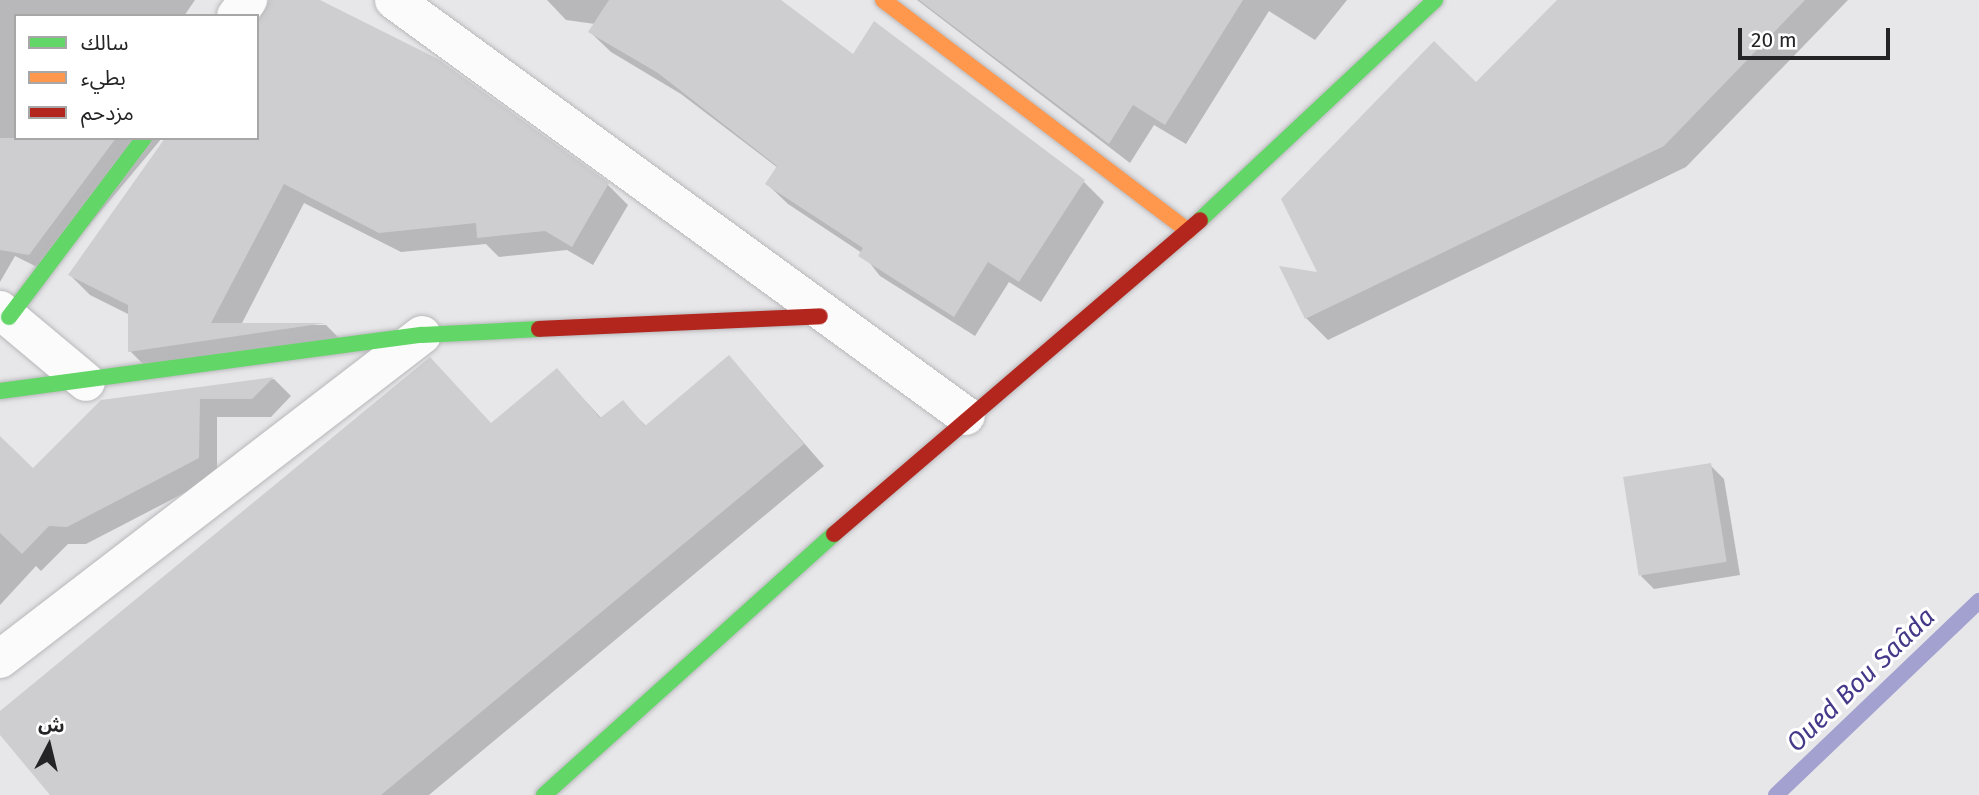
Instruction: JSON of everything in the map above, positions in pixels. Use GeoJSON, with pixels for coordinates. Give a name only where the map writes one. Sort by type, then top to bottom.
{"type":"FeatureCollection","features":[{"type":"Feature","properties":{"kind":"street"},"geometry":{"type":"LineString","coordinates":[[394,0],[820,316],[966,416]]}},
{"type":"Feature","properties":{"kind":"street"},"geometry":{"type":"LineString","coordinates":[[883,0],[1188,231]]}},
{"type":"Feature","properties":{"kind":"street"},"geometry":{"type":"LineString","coordinates":[[544,795],[966,416],[1188,231],[1435,0]]}},
{"type":"Feature","properties":{"kind":"street"},"geometry":{"type":"LineString","coordinates":[[86,382],[5,313],[142,140]]}},
{"type":"Feature","properties":{"kind":"street"},"geometry":{"type":"LineString","coordinates":[[0,391],[86,382],[422,335],[820,316]]}},
{"type":"Feature","properties":{"kind":"street"},"geometry":{"type":"LineString","coordinates":[[0,659],[422,335]]}},
{"type":"Feature","properties":{"kind":"building"},"geometry":{"type":"Polygon","coordinates":[[[269,0],[320,0],[438,59],[609,183],[572,247],[545,231],[477,238],[476,223],[379,233],[284,184],[211,323],[326,323],[128,352],[128,305],[68,275],[164,140],[259,140],[259,20],[269,0]]]}},
{"type":"Feature","properties":{"kind":"building"},"geometry":{"type":"Polygon","coordinates":[[[609,0],[781,0],[853,54],[874,21],[1085,180],[1019,282],[988,262],[954,317],[858,256],[863,248],[765,184],[777,166],[658,73],[588,32],[609,0]]]}},
{"type":"Feature","properties":{"kind":"building"},"geometry":{"type":"Polygon","coordinates":[[[919,0],[1243,0],[1165,125],[1133,105],[1109,144],[919,0]]]}},
{"type":"Feature","properties":{"kind":"building"},"geometry":{"type":"Polygon","coordinates":[[[1557,0],[1805,0],[1664,146],[1305,319],[1279,266],[1317,272],[1281,199],[1434,41],[1476,82],[1557,0]]]}},
{"type":"Feature","properties":{"kind":"building"},"geometry":{"type":"Polygon","coordinates":[[[0,138],[115,140],[29,255],[0,250],[0,138]]]}},
{"type":"Feature","properties":{"kind":"building"},"geometry":{"type":"Polygon","coordinates":[[[729,355],[804,444],[381,795],[50,795],[0,735],[0,711],[430,357],[491,423],[557,368],[600,418],[623,400],[645,426],[729,355]]]}},
{"type":"Feature","properties":{"kind":"building"},"geometry":{"type":"Polygon","coordinates":[[[274,377],[252,399],[200,399],[199,458],[67,527],[49,526],[22,554],[0,533],[0,436],[33,468],[101,400],[274,377]]]}},
{"type":"Feature","properties":{"kind":"building"},"geometry":{"type":"Polygon","coordinates":[[[1711,463],[1727,562],[1639,576],[1623,477],[1711,463]]]}},
{"type":"Feature","properties":{"kind":"waterway","name":"Oued Bou Saâda"},"geometry":{"type":"LineString","coordinates":[[1776,795],[1979,601]]}},
{"type":"Feature","properties":{"kind":"traffic: fast"},"geometry":{"type":"LineString","coordinates":[[1200,220],[1435,0]]}},
{"type":"Feature","properties":{"kind":"traffic: fast"},"geometry":{"type":"LineString","coordinates":[[9,317],[142,140]]}},
{"type":"Feature","properties":{"kind":"traffic: fast"},"geometry":{"type":"LineString","coordinates":[[0,391],[422,335],[539,329]]}},
{"type":"Feature","properties":{"kind":"traffic: fast"},"geometry":{"type":"LineString","coordinates":[[544,795],[834,534]]}},
{"type":"Feature","properties":{"kind":"traffic: slow"},"geometry":{"type":"LineString","coordinates":[[883,0],[1188,231]]}},
{"type":"Feature","properties":{"kind":"traffic: jam"},"geometry":{"type":"LineString","coordinates":[[834,534],[1200,220]]}},
{"type":"Feature","properties":{"kind":"traffic: jam"},"geometry":{"type":"LineString","coordinates":[[539,329],[820,316]]}}]}
